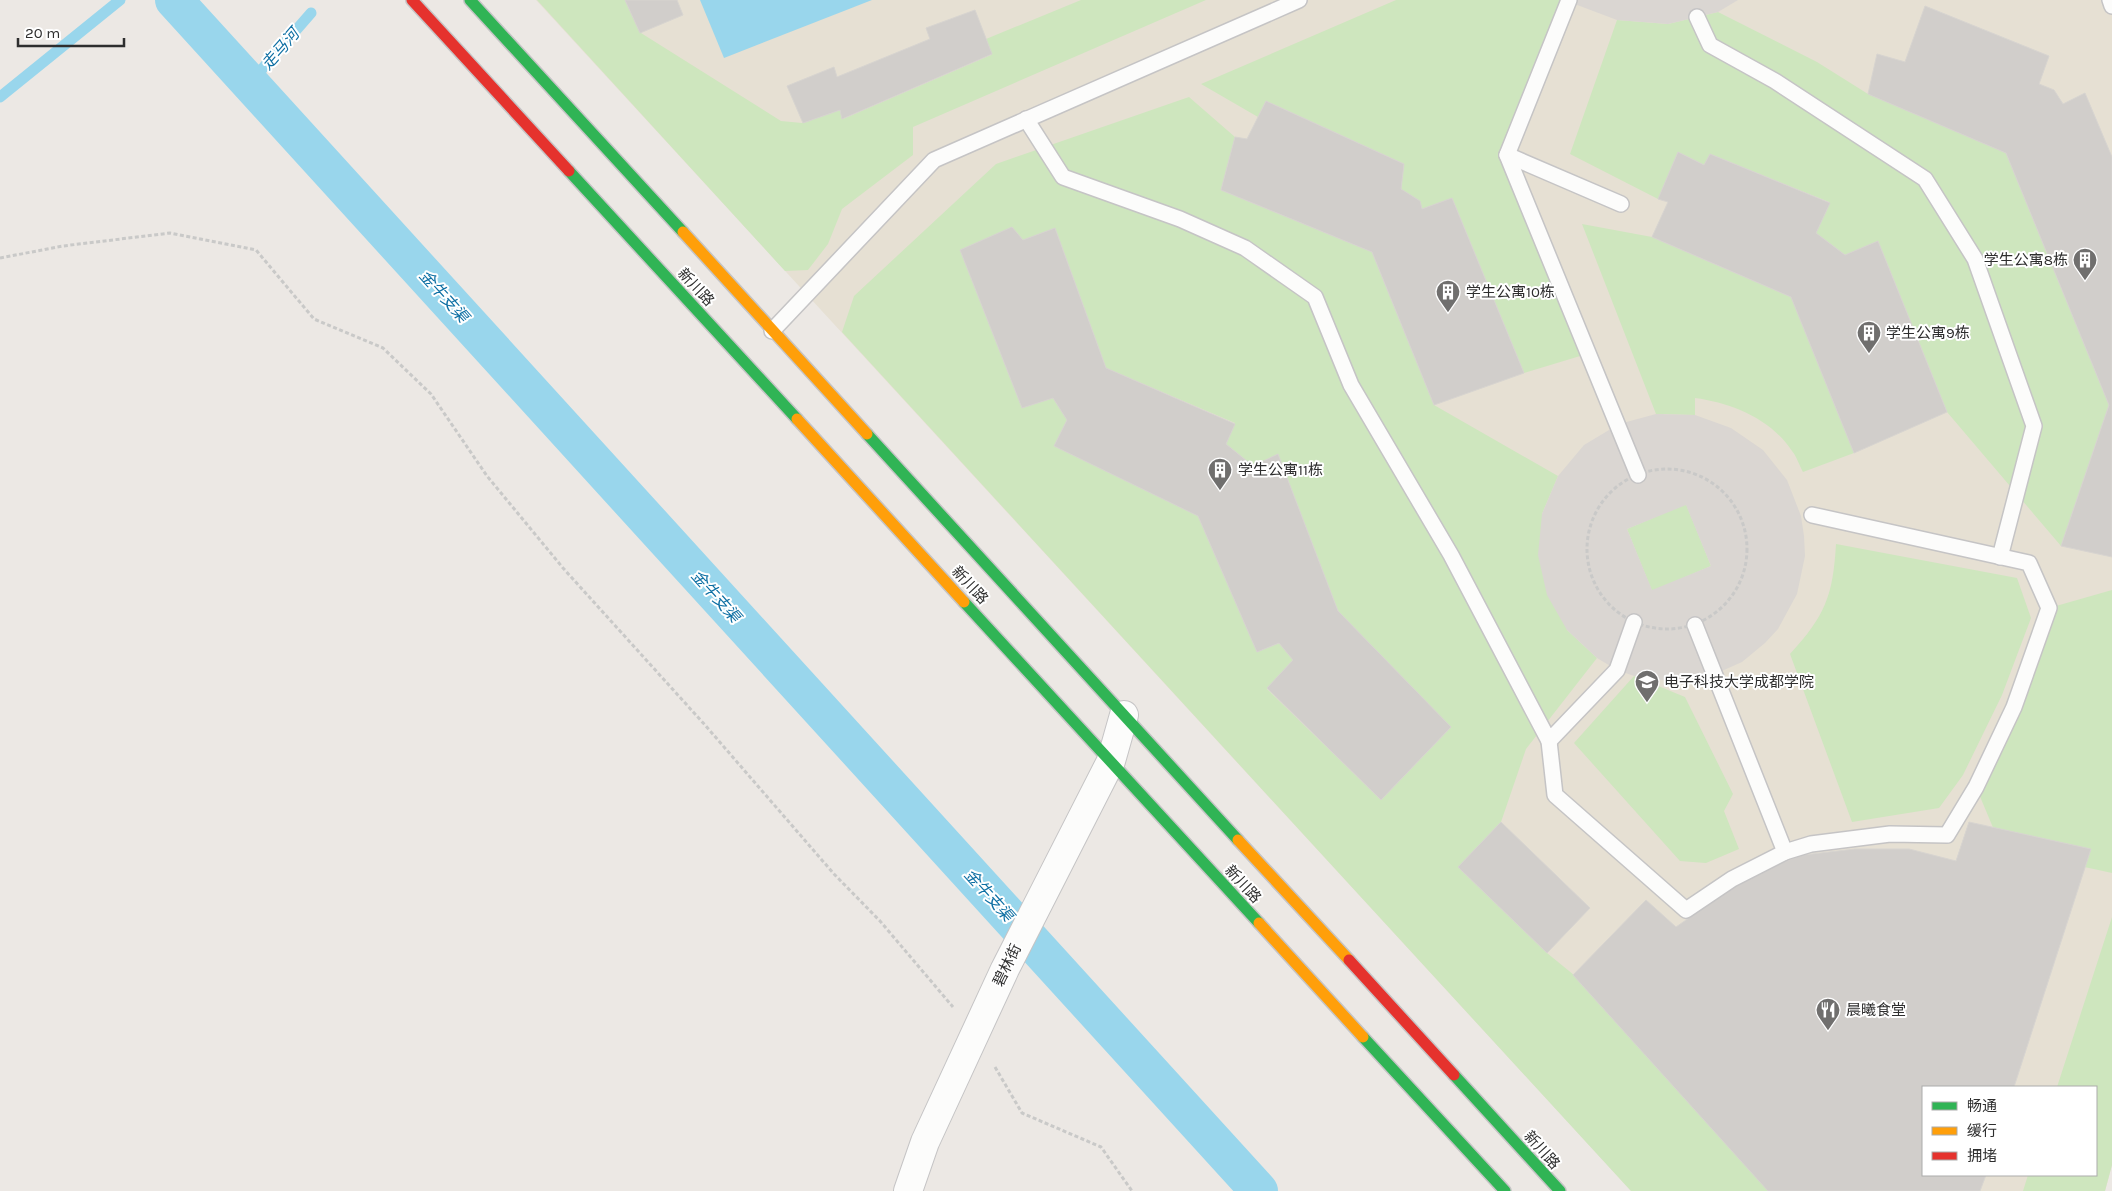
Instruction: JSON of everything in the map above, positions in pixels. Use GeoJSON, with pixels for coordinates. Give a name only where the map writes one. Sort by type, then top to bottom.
{"type":"FeatureCollection","features":[{"type":"Feature","properties":{"kind":"main road","name":"新川路"},"geometry":{"type":"LineString","coordinates":[[412,0],[1505,1191]]}},
{"type":"Feature","properties":{"kind":"main road","name":"新川路"},"geometry":{"type":"LineString","coordinates":[[470,0],[1560,1191]]}},
{"type":"Feature","properties":{"kind":"street","name":"碧林街"},"geometry":{"type":"LineString","coordinates":[[908,1191],[925,1142],[1005,969],[1110,761],[1124,715]]}},
{"type":"Feature","properties":{"kind":"lane"},"geometry":{"type":"LineString","coordinates":[[772,330],[934,160],[1299,0]]}},
{"type":"Feature","properties":{"kind":"lane"},"geometry":{"type":"LineString","coordinates":[[1569,0],[1507,155],[1638,475]]}},
{"type":"Feature","properties":{"kind":"lane"},"geometry":{"type":"LineString","coordinates":[[2110,0],[2112,6]]}},
{"type":"Feature","properties":{"kind":"lane"},"geometry":{"type":"LineString","coordinates":[[1697,17],[1710,44],[1775,82],[1925,178],[1975,258],[2034,426],[2000,557]]}},
{"type":"Feature","properties":{"kind":"lane"},"geometry":{"type":"LineString","coordinates":[[1026,119],[1062,177],[1180,220],[1245,248],[1315,297],[1351,385],[1452,555],[1549,741],[1555,796],[1686,910],[1732,879],[1785,852],[1811,844],[1890,834],[1947,835],[1976,786],[2014,706],[2049,608],[2029,563],[1812,515]]}},
{"type":"Feature","properties":{"kind":"lane"},"geometry":{"type":"LineString","coordinates":[[1507,155],[1621,204]]}},
{"type":"Feature","properties":{"kind":"lane"},"geometry":{"type":"LineString","coordinates":[[1549,741],[1617,670],[1634,622]]}},
{"type":"Feature","properties":{"kind":"lane"},"geometry":{"type":"LineString","coordinates":[[1695,625],[1785,852]]}},
{"type":"Feature","properties":{"kind":"path"},"geometry":{"type":"LineString","coordinates":[[0,258],[63,246],[170,232],[256,250],[314,319],[383,348],[431,394],[487,476],[563,568],[705,725],[834,874],[880,921],[976,1034],[1022,1113],[1101,1147],[1132,1191]]}},
{"type":"Feature","properties":{"kind":"path"},"geometry":{"type":"LineString","coordinates":[[1660,469],[1686,471],[1709,480],[1729,497],[1742,519],[1747,545],[1745,570],[1735,594],[1718,613],[1695,625],[1668,630],[1641,626],[1634,622],[1617,612],[1599,592],[1588,566],[1587,538],[1595,512],[1612,490],[1638,475],[1660,469]]}},
{"type":"Feature","properties":{"kind":"shaded area","name":"电子科技大学成都学院"},"geometry":{"type":"Polygon","coordinates":[[[536,0],[2112,0],[2112,1165],[2105,1191],[1631,1191],[536,0]]]}},
{"type":"Feature","properties":{"kind":"shaded area"},"geometry":{"type":"Polygon","coordinates":[[[1564,0],[1738,0],[1718,12],[1668,24],[1617,20],[1564,0]]]}},
{"type":"Feature","properties":{"kind":"shaded area"},"geometry":{"type":"Polygon","coordinates":[[[1656,414],[1695,415],[1731,428],[1763,450],[1787,480],[1801,516],[1804,536],[1805,556],[1797,594],[1778,629],[1765,643],[1742,662],[1715,674],[1675,682],[1634,676],[1617,670],[1597,658],[1567,630],[1547,595],[1538,555],[1542,514],[1558,476],[1584,445],[1619,424],[1656,414]],[[1686,505],[1627,529],[1652,590],[1711,566],[1686,505]]]}},
{"type":"Feature","properties":{"kind":"green space"},"geometry":{"type":"Polygon","coordinates":[[[537,0],[625,0],[641,33],[781,121],[802,123],[840,110],[843,119],[991,55],[986,39],[1081,0],[1206,0],[913,127],[913,155],[842,209],[828,244],[808,270],[785,271],[537,0]]]}},
{"type":"Feature","properties":{"kind":"green space"},"geometry":{"type":"Polygon","coordinates":[[[1396,0],[1564,0],[1507,155],[1590,353],[1524,373],[1452,198],[1422,209],[1401,189],[1404,164],[1266,101],[1258,117],[1201,84],[1396,0]]]}},
{"type":"Feature","properties":{"kind":"green space"},"geometry":{"type":"Polygon","coordinates":[[[1718,12],[1817,62],[1868,94],[2006,153],[2109,405],[2061,546],[1947,412],[1878,241],[1845,255],[1816,233],[1829,202],[1710,154],[1704,165],[1678,152],[1658,199],[1570,154],[1617,20],[1668,24],[1718,12]]]}},
{"type":"Feature","properties":{"kind":"green space"},"geometry":{"type":"Polygon","coordinates":[[[1189,97],[1235,137],[1221,190],[1372,252],[1434,405],[1558,476],[1542,514],[1567,630],[1597,658],[1526,749],[1501,822],[1458,867],[1547,953],[1607,1002],[1778,1191],[1631,1191],[842,332],[854,296],[996,164],[1189,97]],[[1055,228],[1023,240],[1053,398],[1198,516],[1257,652],[1279,643],[1293,660],[1267,689],[1381,800],[1451,727],[1338,611],[1278,454],[1253,466],[1226,444],[1235,423],[1106,368],[1055,228]]]}},
{"type":"Feature","properties":{"kind":"green space"},"geometry":{"type":"Polygon","coordinates":[[[1582,224],[1652,237],[1791,297],[1854,453],[1803,472],[1794,453],[1783,440],[1762,421],[1750,414],[1723,404],[1695,398],[1695,415],[1656,414],[1582,224]]]}},
{"type":"Feature","properties":{"kind":"green space"},"geometry":{"type":"Polygon","coordinates":[[[1686,504],[1711,566],[1652,591],[1627,529],[1686,504]]]}},
{"type":"Feature","properties":{"kind":"green space"},"geometry":{"type":"Polygon","coordinates":[[[1836,544],[2017,578],[2031,618],[2002,695],[1963,775],[1939,808],[1852,822],[1790,654],[1812,628],[1825,604],[1835,562],[1836,544]]]}},
{"type":"Feature","properties":{"kind":"green space"},"geometry":{"type":"Polygon","coordinates":[[[2112,590],[2112,873],[2002,849],[1976,787],[2049,608],[2112,590]]]}},
{"type":"Feature","properties":{"kind":"green space"},"geometry":{"type":"Polygon","coordinates":[[[1634,676],[1685,697],[1733,794],[1724,811],[1739,849],[1706,863],[1680,861],[1574,743],[1634,676]]]}},
{"type":"Feature","properties":{"kind":"green space"},"geometry":{"type":"Polygon","coordinates":[[[2112,917],[2112,1165],[2105,1191],[2023,1191],[2028,1176],[2097,1176],[2097,1086],[2057,1086],[2112,917]]]}},
{"type":"Feature","properties":{"kind":"water"},"geometry":{"type":"Polygon","coordinates":[[[700,0],[872,0],[724,58],[700,0]]]}},
{"type":"Feature","properties":{"kind":"building"},"geometry":{"type":"Polygon","coordinates":[[[625,0],[677,0],[683,15],[640,33],[625,0]]]}},
{"type":"Feature","properties":{"kind":"building","name":"学生公寓8栋"},"geometry":{"type":"Polygon","coordinates":[[[1925,6],[2049,56],[2039,84],[2054,90],[2063,104],[2085,93],[2112,157],[2112,557],[2061,546],[2109,405],[2006,153],[1868,94],[1877,54],[1905,62],[1925,6]]]}},
{"type":"Feature","properties":{"kind":"building"},"geometry":{"type":"Polygon","coordinates":[[[975,10],[992,54],[842,119],[840,110],[803,123],[787,86],[834,67],[837,77],[930,39],[926,28],[975,10]]]}},
{"type":"Feature","properties":{"kind":"building","name":"学生公寓10栋"},"geometry":{"type":"Polygon","coordinates":[[[1266,101],[1404,164],[1401,189],[1420,201],[1422,209],[1452,198],[1524,373],[1434,405],[1372,252],[1221,190],[1235,137],[1247,139],[1266,101]]]}},
{"type":"Feature","properties":{"kind":"building","name":"学生公寓9栋"},"geometry":{"type":"Polygon","coordinates":[[[1678,152],[1704,165],[1710,154],[1830,203],[1816,233],[1845,255],[1878,241],[1947,412],[1854,453],[1791,297],[1652,237],[1668,202],[1658,199],[1678,152]]]}},
{"type":"Feature","properties":{"kind":"building","name":"学生公寓11栋"},"geometry":{"type":"Polygon","coordinates":[[[1012,227],[1023,240],[1055,228],[1106,368],[1235,424],[1226,444],[1253,466],[1278,454],[1338,611],[1451,727],[1381,800],[1267,688],[1293,660],[1279,643],[1257,652],[1198,516],[1054,446],[1067,420],[1053,398],[1022,408],[960,250],[1012,227]]]}},
{"type":"Feature","properties":{"kind":"building"},"geometry":{"type":"Polygon","coordinates":[[[1501,822],[1590,908],[1547,953],[1458,867],[1501,822]]]}},
{"type":"Feature","properties":{"kind":"building","name":"晨曦食堂"},"geometry":{"type":"Polygon","coordinates":[[[1969,822],[2091,849],[2014,1086],[1922,1086],[1922,1176],[1986,1176],[1980,1191],[1768,1191],[1573,975],[1646,900],[1676,927],[1755,872],[1803,855],[1855,849],[1909,849],[1956,861],[1969,822]]]}},
{"type":"Feature","properties":{"kind":"waterway"},"geometry":{"type":"LineString","coordinates":[[0,97],[120,0]]}},
{"type":"Feature","properties":{"kind":"waterway","name":"金牛支渠"},"geometry":{"type":"LineString","coordinates":[[174,0],[1259,1191]]}},
{"type":"Feature","properties":{"kind":"waterway","name":"走马河"},"geometry":{"type":"LineString","coordinates":[[249,84],[311,13]]}},
{"type":"Feature","properties":{"kind":"traffic: fast"},"geometry":{"type":"LineString","coordinates":[[470,0],[683,232]]}},
{"type":"Feature","properties":{"kind":"traffic: fast"},"geometry":{"type":"LineString","coordinates":[[569,171],[797,419]]}},
{"type":"Feature","properties":{"kind":"traffic: fast"},"geometry":{"type":"LineString","coordinates":[[867,434],[1238,840]]}},
{"type":"Feature","properties":{"kind":"traffic: fast"},"geometry":{"type":"LineString","coordinates":[[964,602],[1259,923]]}},
{"type":"Feature","properties":{"kind":"traffic: fast"},"geometry":{"type":"LineString","coordinates":[[1363,1037],[1505,1191]]}},
{"type":"Feature","properties":{"kind":"traffic: fast"},"geometry":{"type":"LineString","coordinates":[[1454,1075],[1560,1191]]}},
{"type":"Feature","properties":{"kind":"traffic: slow"},"geometry":{"type":"LineString","coordinates":[[683,232],[867,434]]}},
{"type":"Feature","properties":{"kind":"traffic: slow"},"geometry":{"type":"LineString","coordinates":[[797,419],[964,602]]}},
{"type":"Feature","properties":{"kind":"traffic: slow"},"geometry":{"type":"LineString","coordinates":[[1238,840],[1349,960]]}},
{"type":"Feature","properties":{"kind":"traffic: slow"},"geometry":{"type":"LineString","coordinates":[[1259,923],[1363,1037]]}},
{"type":"Feature","properties":{"kind":"traffic: jam"},"geometry":{"type":"LineString","coordinates":[[412,0],[569,171]]}},
{"type":"Feature","properties":{"kind":"traffic: jam"},"geometry":{"type":"LineString","coordinates":[[1349,960],[1454,1075]]}},
{"type":"Feature","properties":{"kind":"place","name":"学生公寓8栋"},"geometry":{"type":"Point","coordinates":[2085,281]}},
{"type":"Feature","properties":{"kind":"place","name":"学生公寓10栋"},"geometry":{"type":"Point","coordinates":[1448,313]}},
{"type":"Feature","properties":{"kind":"place","name":"学生公寓9栋"},"geometry":{"type":"Point","coordinates":[1869,354]}},
{"type":"Feature","properties":{"kind":"place","name":"学生公寓11栋"},"geometry":{"type":"Point","coordinates":[1220,491]}},
{"type":"Feature","properties":{"kind":"place","name":"电子科技大学成都学院"},"geometry":{"type":"Point","coordinates":[1647,703]}},
{"type":"Feature","properties":{"kind":"place","name":"晨曦食堂"},"geometry":{"type":"Point","coordinates":[1828,1031]}}]}
